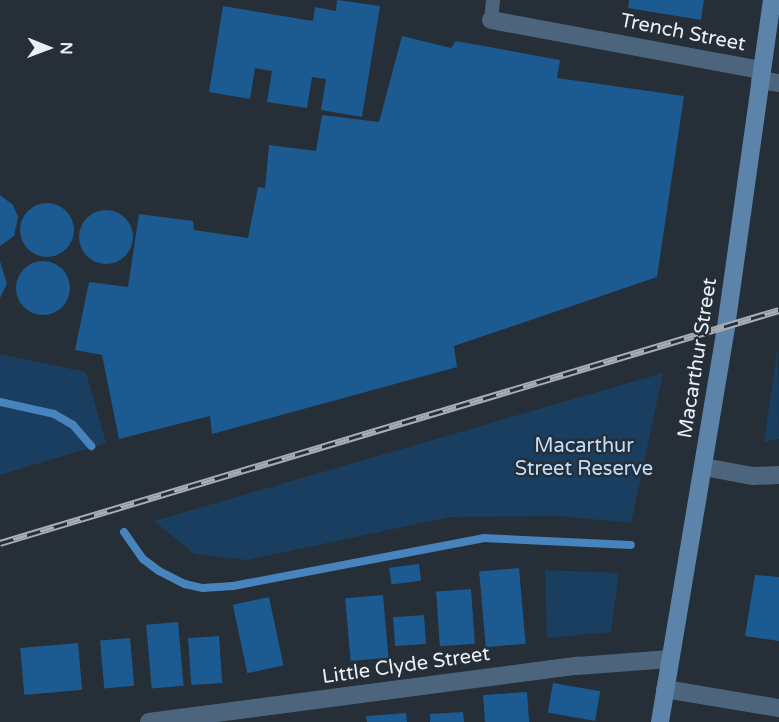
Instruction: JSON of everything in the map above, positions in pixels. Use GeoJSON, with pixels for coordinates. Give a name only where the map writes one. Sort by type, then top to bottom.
{"type":"FeatureCollection","features":[{"type":"Feature","properties":{"kind":"main road","name":"Macarthur Street"},"geometry":{"type":"LineString","coordinates":[[660,722],[704,467],[772,0]]}},
{"type":"Feature","properties":{"kind":"street","name":"Trench Street"},"geometry":{"type":"LineString","coordinates":[[491,20],[761,75],[779,83]]}},
{"type":"Feature","properties":{"kind":"street"},"geometry":{"type":"LineString","coordinates":[[704,467],[753,476],[779,475]]}},
{"type":"Feature","properties":{"kind":"street","name":"Little Clyde Street"},"geometry":{"type":"LineString","coordinates":[[149,722],[576,666],[670,659]]}},
{"type":"Feature","properties":{"kind":"street"},"geometry":{"type":"LineString","coordinates":[[665,689],[779,708]]}},
{"type":"Feature","properties":{"kind":"lane"},"geometry":{"type":"LineString","coordinates":[[491,20],[494,0]]}},
{"type":"Feature","properties":{"kind":"green space"},"geometry":{"type":"Polygon","coordinates":[[[778,345],[779,439],[764,442],[778,345]]]}},
{"type":"Feature","properties":{"kind":"green space"},"geometry":{"type":"Polygon","coordinates":[[[0,354],[86,372],[106,443],[0,475],[0,354]]]}},
{"type":"Feature","properties":{"kind":"green space","name":"Macarthur Street Reserve"},"geometry":{"type":"Polygon","coordinates":[[[663,373],[631,523],[558,516],[450,517],[247,560],[194,554],[154,521],[663,373]]]}},
{"type":"Feature","properties":{"kind":"green space"},"geometry":{"type":"Polygon","coordinates":[[[545,570],[619,573],[611,632],[547,638],[545,570]]]}},
{"type":"Feature","properties":{"kind":"building"},"geometry":{"type":"Polygon","coordinates":[[[337,0],[380,6],[362,117],[321,110],[326,79],[312,77],[307,108],[267,102],[272,71],[255,68],[250,99],[209,92],[223,6],[313,21],[315,7],[336,11],[337,0]]]}},
{"type":"Feature","properties":{"kind":"building"},"geometry":{"type":"Polygon","coordinates":[[[629,0],[704,0],[701,20],[628,8],[629,0]]]}},
{"type":"Feature","properties":{"kind":"building"},"geometry":{"type":"Polygon","coordinates":[[[402,36],[451,48],[456,41],[560,60],[557,78],[684,96],[657,277],[454,346],[457,367],[212,434],[210,416],[119,439],[102,355],[75,350],[89,282],[128,287],[139,214],[193,221],[194,230],[248,238],[258,187],[265,188],[269,145],[316,151],[322,115],[379,122],[402,36]]]}},
{"type":"Feature","properties":{"kind":"building"},"geometry":{"type":"Polygon","coordinates":[[[0,195],[13,205],[18,217],[14,236],[0,246],[0,195]]]}},
{"type":"Feature","properties":{"kind":"building"},"geometry":{"type":"Polygon","coordinates":[[[42,203],[52,203],[62,207],[70,215],[74,230],[70,245],[62,253],[52,257],[42,257],[32,253],[24,245],[20,235],[20,225],[24,215],[32,207],[42,203]]]}},
{"type":"Feature","properties":{"kind":"building"},"geometry":{"type":"Polygon","coordinates":[[[101,210],[111,210],[121,214],[129,222],[133,237],[129,252],[121,260],[111,264],[101,264],[91,260],[83,252],[79,242],[79,232],[83,222],[91,214],[101,210]]]}},
{"type":"Feature","properties":{"kind":"building"},"geometry":{"type":"Polygon","coordinates":[[[0,261],[7,284],[0,298],[0,261]]]}},
{"type":"Feature","properties":{"kind":"building"},"geometry":{"type":"Polygon","coordinates":[[[38,261],[48,261],[58,265],[66,273],[70,288],[66,303],[58,311],[48,315],[38,315],[28,311],[20,303],[16,293],[16,283],[20,273],[28,265],[38,261]]]}},
{"type":"Feature","properties":{"kind":"building"},"geometry":{"type":"Polygon","coordinates":[[[419,564],[421,581],[391,585],[389,568],[419,564]]]}},
{"type":"Feature","properties":{"kind":"building"},"geometry":{"type":"Polygon","coordinates":[[[519,568],[526,644],[486,647],[479,571],[519,568]]]}},
{"type":"Feature","properties":{"kind":"building"},"geometry":{"type":"Polygon","coordinates":[[[755,575],[779,577],[779,641],[745,636],[755,575]]]}},
{"type":"Feature","properties":{"kind":"building"},"geometry":{"type":"Polygon","coordinates":[[[471,589],[475,644],[440,646],[436,591],[471,589]]]}},
{"type":"Feature","properties":{"kind":"building"},"geometry":{"type":"Polygon","coordinates":[[[383,595],[388,658],[351,661],[345,598],[383,595]]]}},
{"type":"Feature","properties":{"kind":"building"},"geometry":{"type":"Polygon","coordinates":[[[269,597],[284,665],[247,673],[233,605],[269,597]]]}},
{"type":"Feature","properties":{"kind":"building"},"geometry":{"type":"Polygon","coordinates":[[[424,615],[426,644],[395,646],[393,617],[424,615]]]}},
{"type":"Feature","properties":{"kind":"building"},"geometry":{"type":"Polygon","coordinates":[[[178,622],[184,686],[152,689],[146,625],[178,622]]]}},
{"type":"Feature","properties":{"kind":"building"},"geometry":{"type":"Polygon","coordinates":[[[219,636],[222,683],[191,685],[188,638],[219,636]]]}},
{"type":"Feature","properties":{"kind":"building"},"geometry":{"type":"Polygon","coordinates":[[[130,638],[134,686],[104,688],[100,641],[130,638]]]}},
{"type":"Feature","properties":{"kind":"building"},"geometry":{"type":"Polygon","coordinates":[[[78,643],[82,690],[24,695],[20,648],[78,643]]]}},
{"type":"Feature","properties":{"kind":"building"},"geometry":{"type":"Polygon","coordinates":[[[553,683],[600,691],[595,721],[548,713],[553,683]]]}},
{"type":"Feature","properties":{"kind":"building"},"geometry":{"type":"Polygon","coordinates":[[[527,692],[529,722],[485,722],[483,695],[527,692]]]}},
{"type":"Feature","properties":{"kind":"building"},"geometry":{"type":"Polygon","coordinates":[[[463,712],[464,722],[430,722],[430,714],[463,712]]]}},
{"type":"Feature","properties":{"kind":"building"},"geometry":{"type":"Polygon","coordinates":[[[406,713],[407,722],[367,722],[366,716],[406,713]]]}},
{"type":"Feature","properties":{"kind":"waterway"},"geometry":{"type":"LineString","coordinates":[[0,402],[54,414],[73,425],[91,446]]}},
{"type":"Feature","properties":{"kind":"waterway"},"geometry":{"type":"LineString","coordinates":[[124,532],[143,559],[159,571],[185,584],[203,588],[233,586],[484,538],[631,545]]}},
{"type":"Feature","properties":{"kind":"railway"},"geometry":{"type":"LineString","coordinates":[[0,543],[779,310]]}}]}
